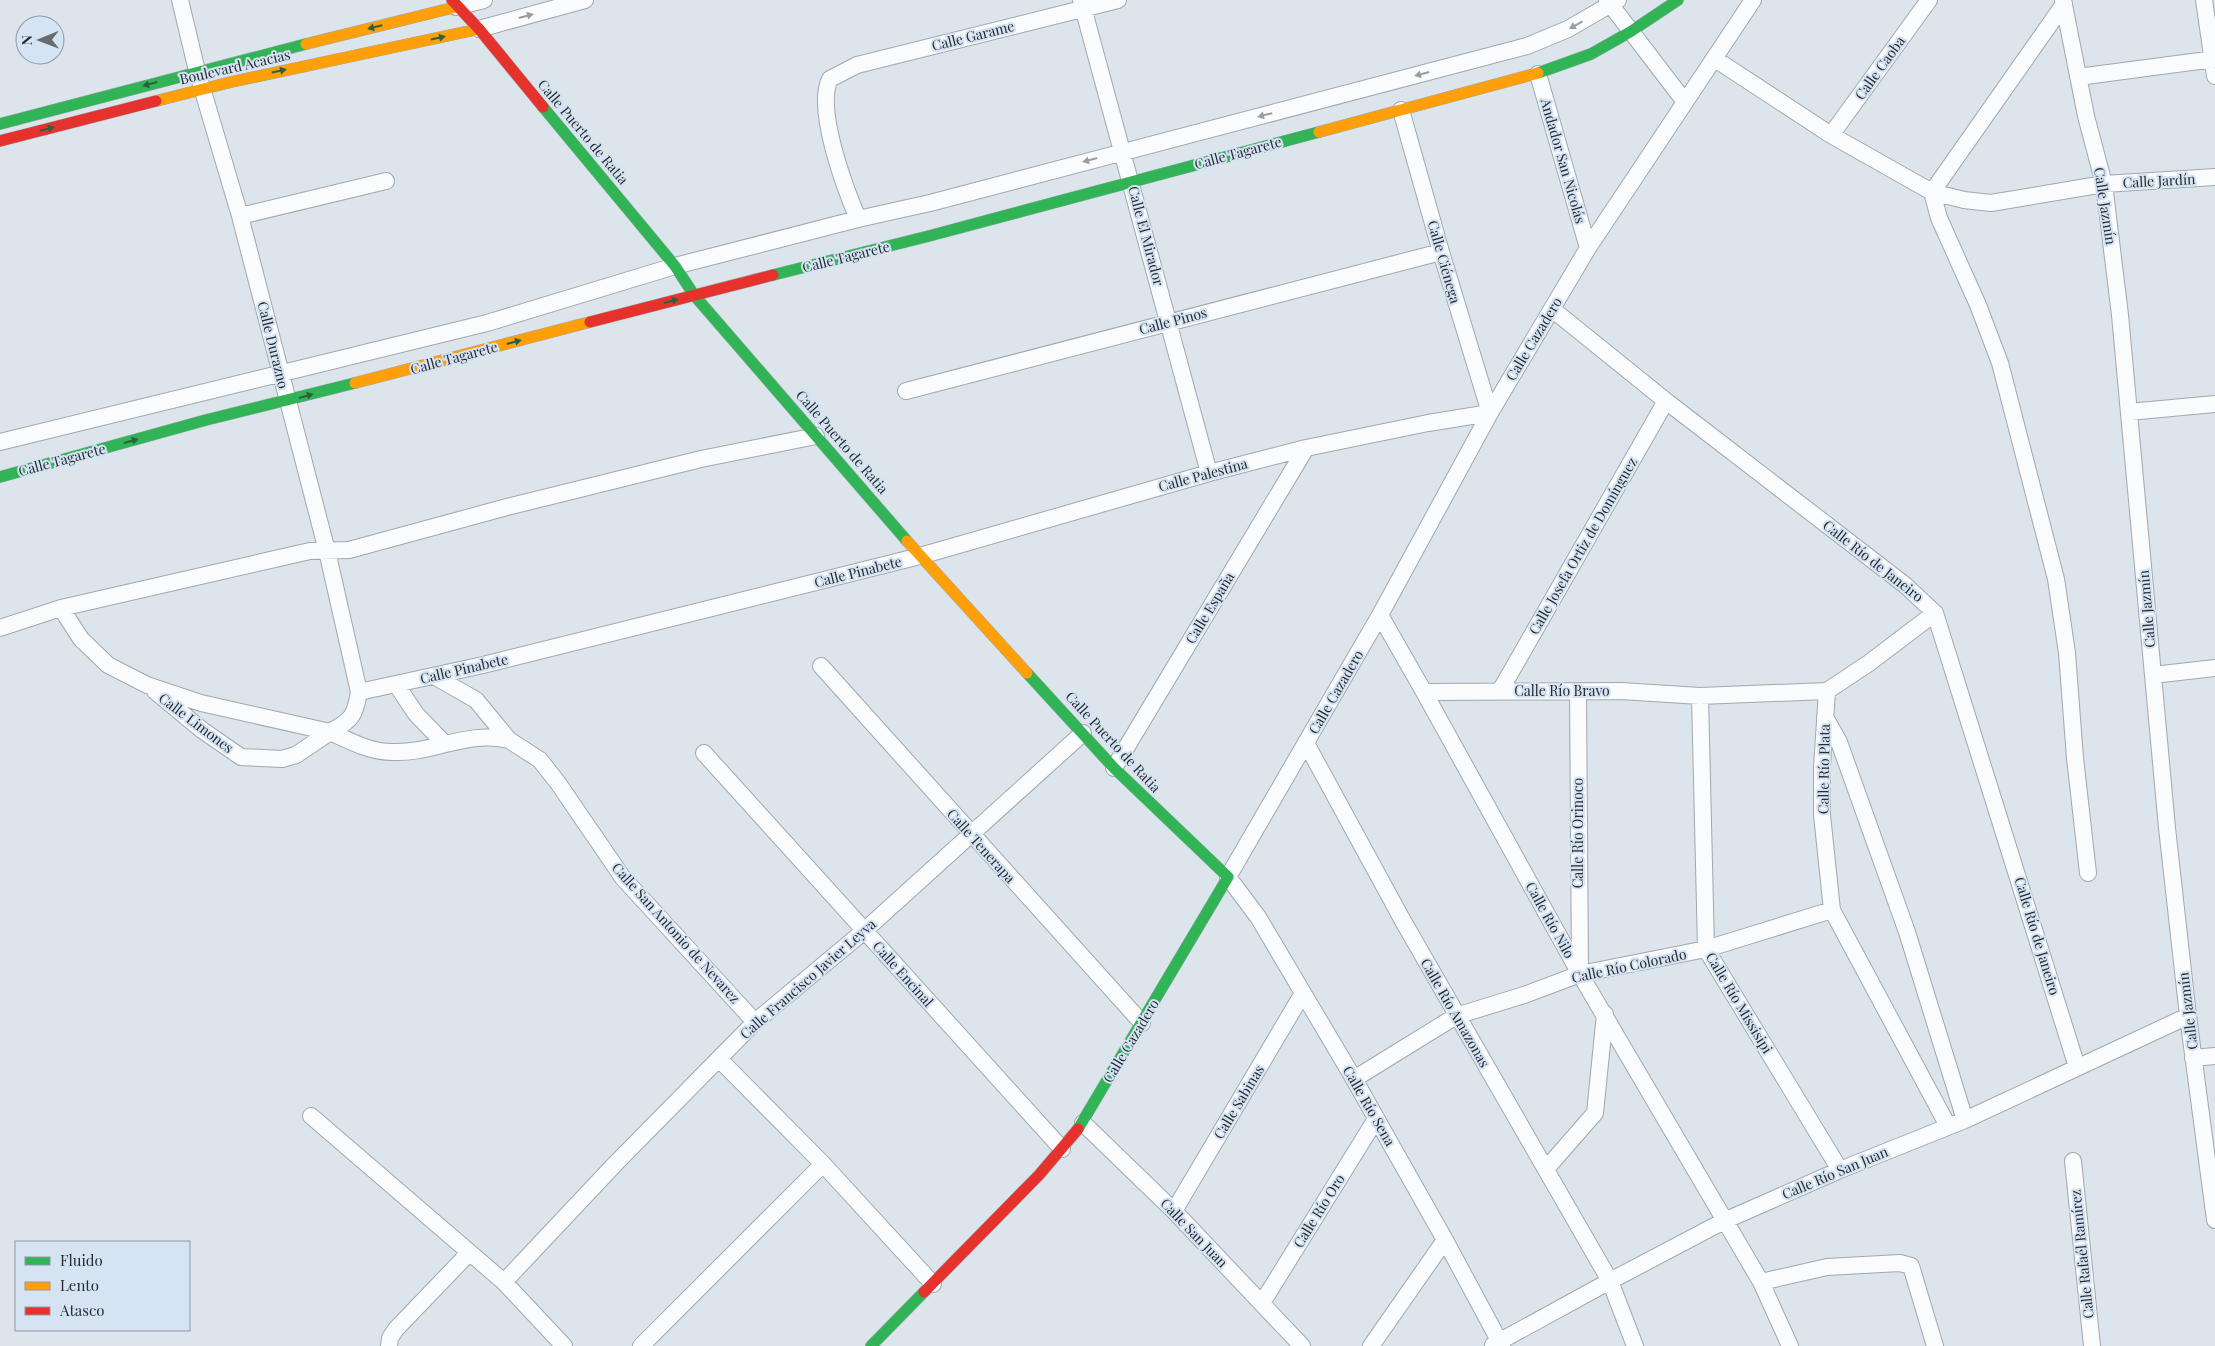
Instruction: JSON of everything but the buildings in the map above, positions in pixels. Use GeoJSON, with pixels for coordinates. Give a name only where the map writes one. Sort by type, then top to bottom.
{"type":"FeatureCollection","features":[{"type":"Feature","properties":{"kind":"street","name":"Calle Durazno"},"geometry":{"type":"LineString","coordinates":[[180,0],[202,90],[240,216],[279,373],[327,551],[359,692]]}},
{"type":"Feature","properties":{"kind":"street"},"geometry":{"type":"LineString","coordinates":[[454,3],[484,0]]}},
{"type":"Feature","properties":{"kind":"street"},"geometry":{"type":"LineString","coordinates":[[479,29],[585,0]]}},
{"type":"Feature","properties":{"kind":"street","name":"Calle Garame"},"geometry":{"type":"LineString","coordinates":[[858,219],[842,179],[832,140],[826,108],[826,91],[830,78],[857,65],[1083,5],[1118,0]]}},
{"type":"Feature","properties":{"kind":"street","name":"Calle Tagarete"},"geometry":{"type":"LineString","coordinates":[[0,477],[206,420],[287,401],[929,236],[1538,74],[1591,54],[1630,32],[1678,0]]}},
{"type":"Feature","properties":{"kind":"street","name":"Calle Cazadero"},"geometry":{"type":"LineString","coordinates":[[871,1346],[1062,1149],[1083,1123],[1380,615],[1490,413],[1588,248],[1753,0]]}},
{"type":"Feature","properties":{"kind":"street","name":"Calle Caoba"},"geometry":{"type":"LineString","coordinates":[[1831,135],[1928,0]]}},
{"type":"Feature","properties":{"kind":"street"},"geometry":{"type":"LineString","coordinates":[[2078,77],[2214,65],[2204,0]]}},
{"type":"Feature","properties":{"kind":"street"},"geometry":{"type":"LineString","coordinates":[[1612,2],[1630,32],[1685,102]]}},
{"type":"Feature","properties":{"kind":"street","name":"Calle Tagarete"},"geometry":{"type":"LineString","coordinates":[[0,442],[487,323],[675,266],[858,219],[930,203],[1527,46],[1568,29],[1612,2]]}},
{"type":"Feature","properties":{"kind":"street"},"geometry":{"type":"LineString","coordinates":[[2064,2],[1932,192],[1939,218],[1978,305],[2000,362],[2056,580],[2067,653],[2075,758],[2088,873]]}},
{"type":"Feature","properties":{"kind":"street","name":"Calle Jazmín"},"geometry":{"type":"LineString","coordinates":[[2064,2],[2086,116],[2104,184],[2120,314],[2153,675],[2188,1016],[2215,1220]]}},
{"type":"Feature","properties":{"kind":"street","name":"Boulevard Acacias"},"geometry":{"type":"LineString","coordinates":[[0,124],[454,3]]}},
{"type":"Feature","properties":{"kind":"street","name":"Calle Puerto de Ratia"},"geometry":{"type":"LineString","coordinates":[[454,3],[479,29],[675,266],[694,295],[920,556],[1114,768],[1228,877]]}},
{"type":"Feature","properties":{"kind":"street","name":"Calle El Mirador"},"geometry":{"type":"LineString","coordinates":[[1083,5],[1209,473]]}},
{"type":"Feature","properties":{"kind":"street","name":"Boulevard Acacias"},"geometry":{"type":"LineString","coordinates":[[0,140],[231,82],[479,29]]}},
{"type":"Feature","properties":{"kind":"street","name":"Calle Jardín"},"geometry":{"type":"LineString","coordinates":[[1715,59],[1831,135],[1932,192],[1964,200],[1991,203],[2104,184],[2215,177]]}},
{"type":"Feature","properties":{"kind":"street","name":"Andador San Nicolás"},"geometry":{"type":"LineString","coordinates":[[1538,74],[1588,248]]}},
{"type":"Feature","properties":{"kind":"street","name":"Calle Ciénega"},"geometry":{"type":"LineString","coordinates":[[1401,110],[1441,252],[1490,413]]}},
{"type":"Feature","properties":{"kind":"street"},"geometry":{"type":"LineString","coordinates":[[240,216],[386,181]]}},
{"type":"Feature","properties":{"kind":"street","name":"Calle Pinos"},"geometry":{"type":"LineString","coordinates":[[906,391],[1441,252]]}},
{"type":"Feature","properties":{"kind":"street","name":"Calle Río de Janeiro"},"geometry":{"type":"LineString","coordinates":[[1552,309],[1666,401],[1905,585],[1935,613],[2077,1068]]}},
{"type":"Feature","properties":{"kind":"street"},"geometry":{"type":"LineString","coordinates":[[487,323],[492,348]]}},
{"type":"Feature","properties":{"kind":"street","name":"Calle Josefa Ortiz de Domínguez"},"geometry":{"type":"LineString","coordinates":[[1500,691],[1666,401]]}},
{"type":"Feature","properties":{"kind":"street"},"geometry":{"type":"LineString","coordinates":[[2129,412],[2215,404]]}},
{"type":"Feature","properties":{"kind":"street","name":"Calle Palestina"},"geometry":{"type":"LineString","coordinates":[[920,556],[1209,473],[1306,448],[1490,413]]}},
{"type":"Feature","properties":{"kind":"street"},"geometry":{"type":"LineString","coordinates":[[0,628],[61,608],[310,550],[348,550],[507,507],[691,462],[816,436]]}},
{"type":"Feature","properties":{"kind":"street","name":"Calle España"},"geometry":{"type":"LineString","coordinates":[[1114,768],[1306,448]]}},
{"type":"Feature","properties":{"kind":"street","name":"Calle Pinabete"},"geometry":{"type":"LineString","coordinates":[[359,692],[434,676],[920,556]]}},
{"type":"Feature","properties":{"kind":"street"},"geometry":{"type":"LineString","coordinates":[[61,608],[80,639],[108,665],[146,685],[200,703],[330,732],[370,749],[392,752],[445,744],[479,736],[509,740]]}},
{"type":"Feature","properties":{"kind":"street"},"geometry":{"type":"LineString","coordinates":[[1825,717],[1827,691],[1869,663],[1935,613]]}},
{"type":"Feature","properties":{"kind":"street","name":"Calle Río Nilo"},"geometry":{"type":"LineString","coordinates":[[1380,615],[1580,974],[1761,1282],[1790,1346]]}},
{"type":"Feature","properties":{"kind":"street","name":"Calle Tenerapa"},"geometry":{"type":"LineString","coordinates":[[821,666],[970,835],[1142,1023]]}},
{"type":"Feature","properties":{"kind":"street"},"geometry":{"type":"LineString","coordinates":[[2153,675],[2215,668]]}},
{"type":"Feature","properties":{"kind":"street","name":"Calle San Antonio de Nevarez"},"geometry":{"type":"LineString","coordinates":[[434,676],[476,700],[509,740],[540,760],[623,878],[755,1022]]}},
{"type":"Feature","properties":{"kind":"street"},"geometry":{"type":"LineString","coordinates":[[396,684],[416,714],[445,744]]}},
{"type":"Feature","properties":{"kind":"street","name":"Calle Limones"},"geometry":{"type":"LineString","coordinates":[[146,685],[202,730],[241,757],[282,759],[296,755],[330,732]]}},
{"type":"Feature","properties":{"kind":"street","name":"Calle Río Orinoco"},"geometry":{"type":"LineString","coordinates":[[1578,691],[1580,974]]}},
{"type":"Feature","properties":{"kind":"street","name":"Calle Río Bravo"},"geometry":{"type":"LineString","coordinates":[[1424,692],[1621,691],[1700,696],[1827,691]]}},
{"type":"Feature","properties":{"kind":"street"},"geometry":{"type":"LineString","coordinates":[[330,732],[345,724],[355,714],[359,692]]}},
{"type":"Feature","properties":{"kind":"street","name":"Calle Río Missisipi"},"geometry":{"type":"LineString","coordinates":[[1700,696],[1706,949],[1840,1170]]}},
{"type":"Feature","properties":{"kind":"street","name":"Calle Río Plata"},"geometry":{"type":"LineString","coordinates":[[1825,717],[1822,815],[1832,910],[1948,1126]]}},
{"type":"Feature","properties":{"kind":"street","name":"Calle Río Plata"},"geometry":{"type":"LineString","coordinates":[[1825,717],[1839,742],[1907,932],[1965,1120]]}},
{"type":"Feature","properties":{"kind":"street","name":"Calle Francisco Javier Leyva"},"geometry":{"type":"LineString","coordinates":[[504,1282],[616,1163],[755,1022],[864,931],[1083,733]]}},
{"type":"Feature","properties":{"kind":"street","name":"Calle Río Amazonas"},"geometry":{"type":"LineString","coordinates":[[1306,743],[1456,1016],[1610,1281],[1634,1346]]}},
{"type":"Feature","properties":{"kind":"street","name":"Calle Encinal"},"geometry":{"type":"LineString","coordinates":[[704,753],[1062,1149]]}},
{"type":"Feature","properties":{"kind":"street","name":"Calle Río Sena"},"geometry":{"type":"LineString","coordinates":[[1228,877],[1258,917],[1354,1079],[1445,1240],[1498,1344]]}},
{"type":"Feature","properties":{"kind":"street","name":"Calle Río Colorado"},"geometry":{"type":"LineString","coordinates":[[1354,1079],[1456,1016],[1524,995],[1580,974],[1706,949],[1832,910]]}},
{"type":"Feature","properties":{"kind":"street","name":"Calle Sabinas"},"geometry":{"type":"LineString","coordinates":[[1174,1211],[1303,993]]}},
{"type":"Feature","properties":{"kind":"street"},"geometry":{"type":"LineString","coordinates":[[1546,1169],[1595,1113],[1605,1014]]}},
{"type":"Feature","properties":{"kind":"street","name":"Calle Río San Juan"},"geometry":{"type":"LineString","coordinates":[[1498,1344],[1610,1281],[1724,1221],[1840,1170],[1965,1120],[2188,1016]]}},
{"type":"Feature","properties":{"kind":"street"},"geometry":{"type":"LineString","coordinates":[[2193,1058],[2215,1056]]}},
{"type":"Feature","properties":{"kind":"street"},"geometry":{"type":"LineString","coordinates":[[719,1059],[823,1164],[933,1284]]}},
{"type":"Feature","properties":{"kind":"street"},"geometry":{"type":"LineString","coordinates":[[311,1116],[504,1282],[564,1346]]}},
{"type":"Feature","properties":{"kind":"street","name":"Calle Río Oro"},"geometry":{"type":"LineString","coordinates":[[1262,1303],[1376,1120]]}},
{"type":"Feature","properties":{"kind":"street","name":"Calle San Juan"},"geometry":{"type":"LineString","coordinates":[[1083,1123],[1174,1211],[1302,1346]]}},
{"type":"Feature","properties":{"kind":"street","name":"Calle Rafaél Ramírez"},"geometry":{"type":"LineString","coordinates":[[2073,1162],[2092,1346]]}},
{"type":"Feature","properties":{"kind":"street"},"geometry":{"type":"LineString","coordinates":[[641,1346],[823,1164]]}},
{"type":"Feature","properties":{"kind":"street"},"geometry":{"type":"LineString","coordinates":[[1372,1346],[1445,1240]]}},
{"type":"Feature","properties":{"kind":"street"},"geometry":{"type":"LineString","coordinates":[[389,1346],[390,1338],[396,1329],[469,1253]]}},
{"type":"Feature","properties":{"kind":"street"},"geometry":{"type":"LineString","coordinates":[[1761,1282],[1826,1267],[1900,1263],[1911,1266],[1935,1346]]}},
{"type":"Feature","properties":{"kind":"traffic: fast"},"geometry":{"type":"LineString","coordinates":[[1538,73],[1591,54],[1630,32],[1678,0]]}},
{"type":"Feature","properties":{"kind":"traffic: fast"},"geometry":{"type":"LineString","coordinates":[[0,124],[306,44]]}},
{"type":"Feature","properties":{"kind":"traffic: fast"},"geometry":{"type":"LineString","coordinates":[[543,107],[675,266],[694,295],[907,541]]}},
{"type":"Feature","properties":{"kind":"traffic: fast"},"geometry":{"type":"LineString","coordinates":[[773,275],[929,236],[1319,132]]}},
{"type":"Feature","properties":{"kind":"traffic: fast"},"geometry":{"type":"LineString","coordinates":[[0,477],[206,420],[355,383]]}},
{"type":"Feature","properties":{"kind":"traffic: fast"},"geometry":{"type":"LineString","coordinates":[[1027,673],[1114,768],[1228,877],[1078,1129]]}},
{"type":"Feature","properties":{"kind":"traffic: fast"},"geometry":{"type":"LineString","coordinates":[[871,1346],[924,1292]]}},
{"type":"Feature","properties":{"kind":"traffic: slow"},"geometry":{"type":"LineString","coordinates":[[306,44],[456,7]]}},
{"type":"Feature","properties":{"kind":"traffic: slow"},"geometry":{"type":"LineString","coordinates":[[156,101],[231,82],[479,29]]}},
{"type":"Feature","properties":{"kind":"traffic: slow"},"geometry":{"type":"LineString","coordinates":[[1319,132],[1538,73]]}},
{"type":"Feature","properties":{"kind":"traffic: slow"},"geometry":{"type":"LineString","coordinates":[[355,383],[590,322]]}},
{"type":"Feature","properties":{"kind":"traffic: slow"},"geometry":{"type":"LineString","coordinates":[[907,541],[1027,673]]}},
{"type":"Feature","properties":{"kind":"traffic: jam"},"geometry":{"type":"LineString","coordinates":[[452,0],[479,29],[543,107]]}},
{"type":"Feature","properties":{"kind":"traffic: jam"},"geometry":{"type":"LineString","coordinates":[[0,141],[156,101]]}},
{"type":"Feature","properties":{"kind":"traffic: jam"},"geometry":{"type":"LineString","coordinates":[[590,322],[773,275]]}},
{"type":"Feature","properties":{"kind":"traffic: jam"},"geometry":{"type":"LineString","coordinates":[[924,1292],[1039,1175],[1078,1129]]}}]}
